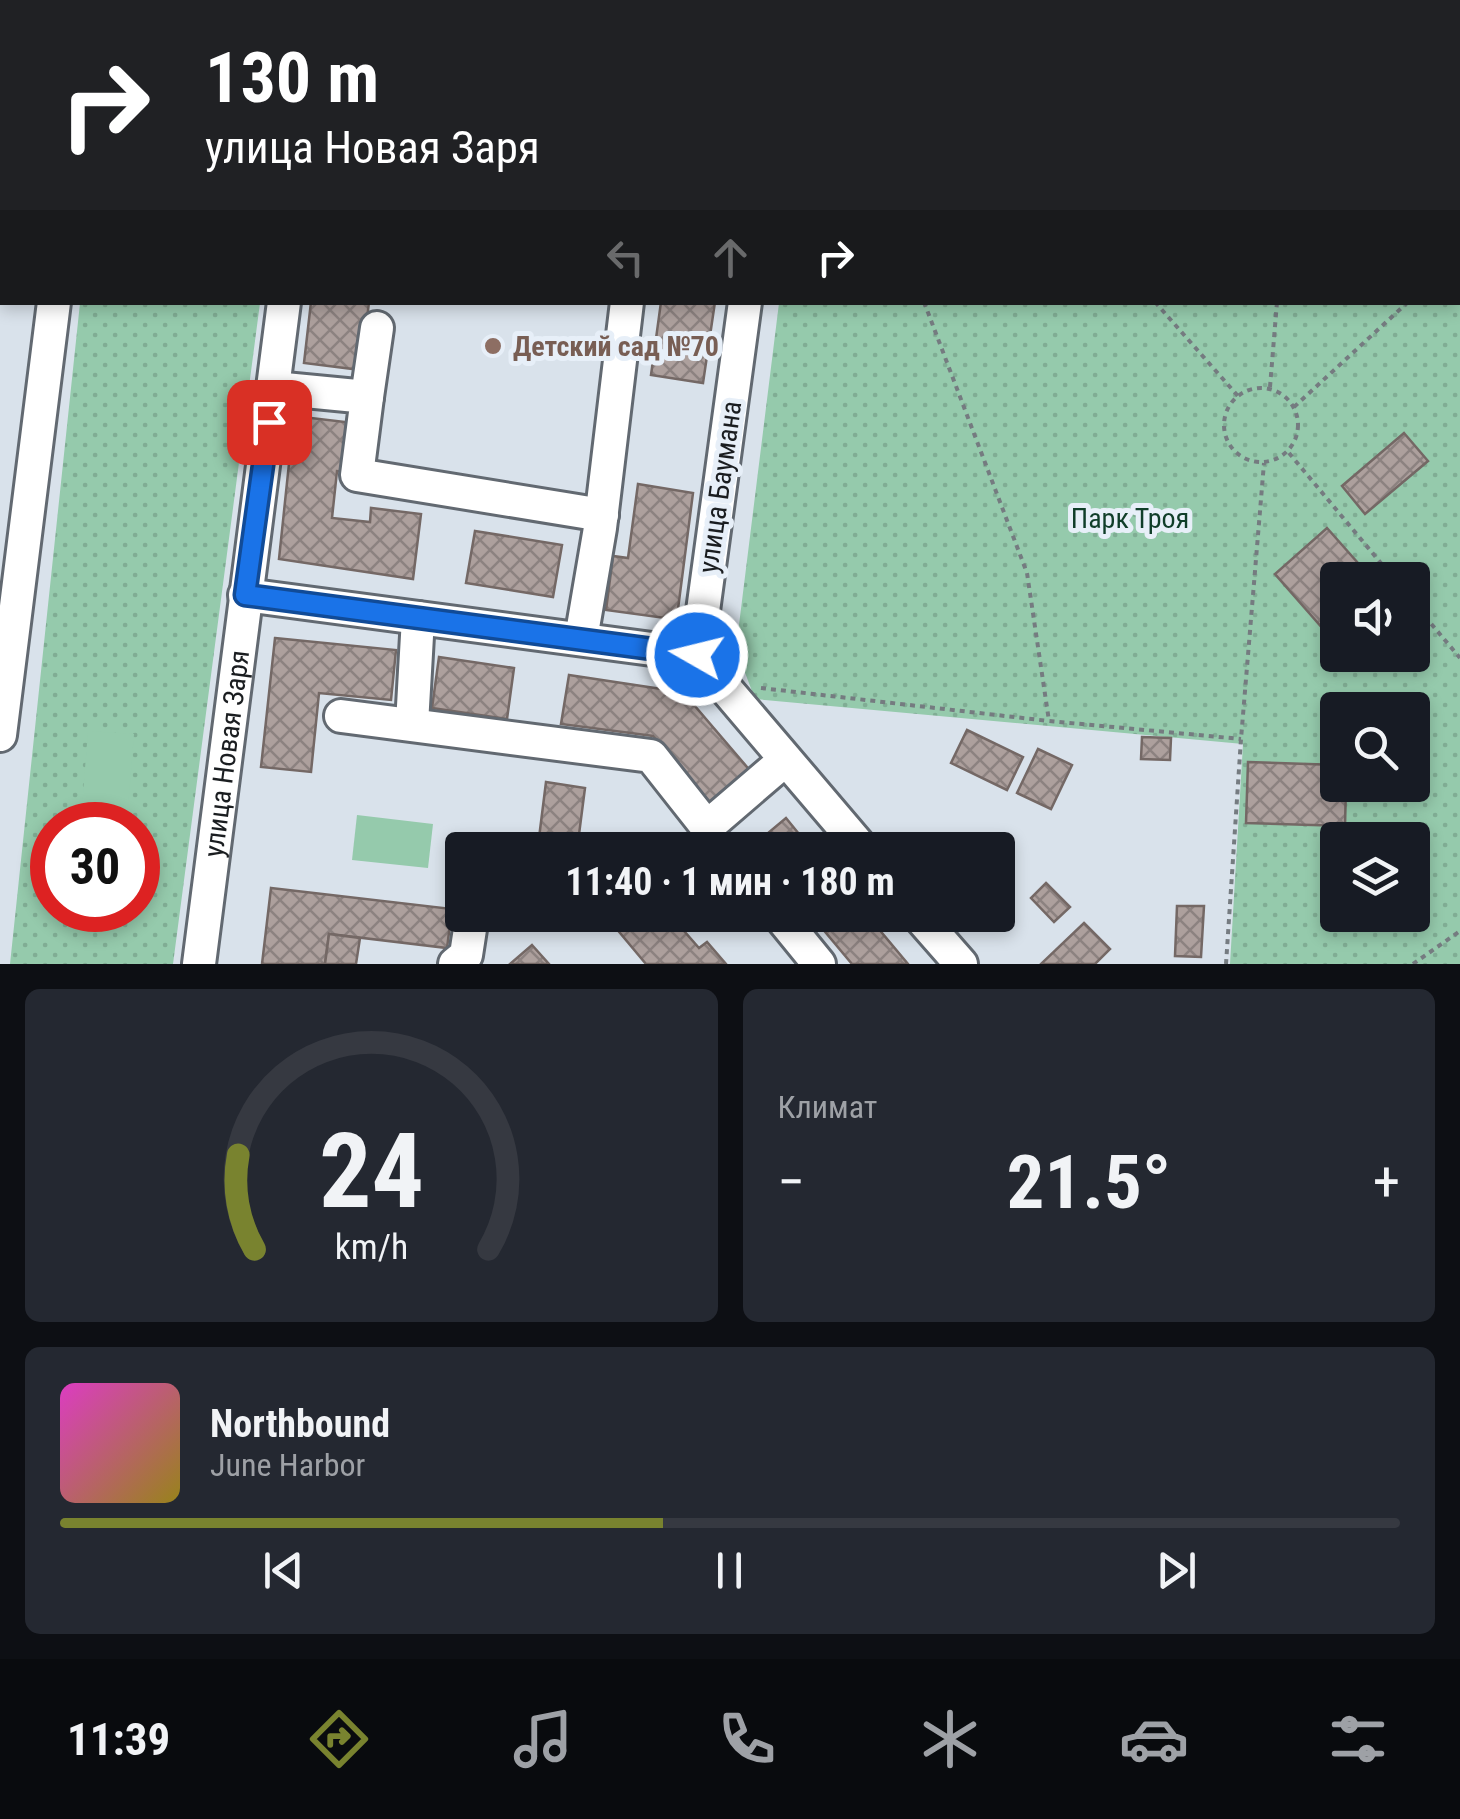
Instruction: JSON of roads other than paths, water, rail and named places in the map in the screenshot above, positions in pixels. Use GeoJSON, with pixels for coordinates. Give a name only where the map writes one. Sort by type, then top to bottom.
{"type":"FeatureCollection","features":[{"type":"Feature","properties":{"kind":"street"},"geometry":{"type":"LineString","coordinates":[[0,735],[54,305]]}},
{"type":"Feature","properties":{"kind":"street","name":"улица Новая Заря"},"geometry":{"type":"LineString","coordinates":[[199,964],[284,305]]}},
{"type":"Feature","properties":{"kind":"street"},"geometry":{"type":"LineString","coordinates":[[581,640],[602,514],[626,305]]}},
{"type":"Feature","properties":{"kind":"street","name":"улица Баумана"},"geometry":{"type":"LineString","coordinates":[[697,655],[745,305]]}},
{"type":"Feature","properties":{"kind":"street"},"geometry":{"type":"LineString","coordinates":[[376,328],[358,476],[602,514]]}},
{"type":"Feature","properties":{"kind":"street"},"geometry":{"type":"LineString","coordinates":[[274,388],[367,397]]}},
{"type":"Feature","properties":{"kind":"street"},"geometry":{"type":"LineString","coordinates":[[245,595],[697,655],[847,832]]}},
{"type":"Feature","properties":{"kind":"street"},"geometry":{"type":"LineString","coordinates":[[412,724],[418,618]]}},
{"type":"Feature","properties":{"kind":"street"},"geometry":{"type":"LineString","coordinates":[[341,716],[651,756],[711,832]]}},
{"type":"Feature","properties":{"kind":"street"},"geometry":{"type":"LineString","coordinates":[[722,832],[785,760]]}},
{"type":"Feature","properties":{"kind":"street"},"geometry":{"type":"LineString","coordinates":[[455,964],[466,955],[470,932]]}},
{"type":"Feature","properties":{"kind":"street"},"geometry":{"type":"LineString","coordinates":[[793,932],[819,964]]}},
{"type":"Feature","properties":{"kind":"street"},"geometry":{"type":"LineString","coordinates":[[933,932],[960,964]]}},
{"type":"Feature","properties":{"kind":"place","name":"Детский сад №70"},"geometry":{"type":"Point","coordinates":[493,346]}},
{"type":"Feature","properties":{"kind":"park label","name":"Парк Троя"},"geometry":{"type":"Point","coordinates":[1130,518]}}]}
